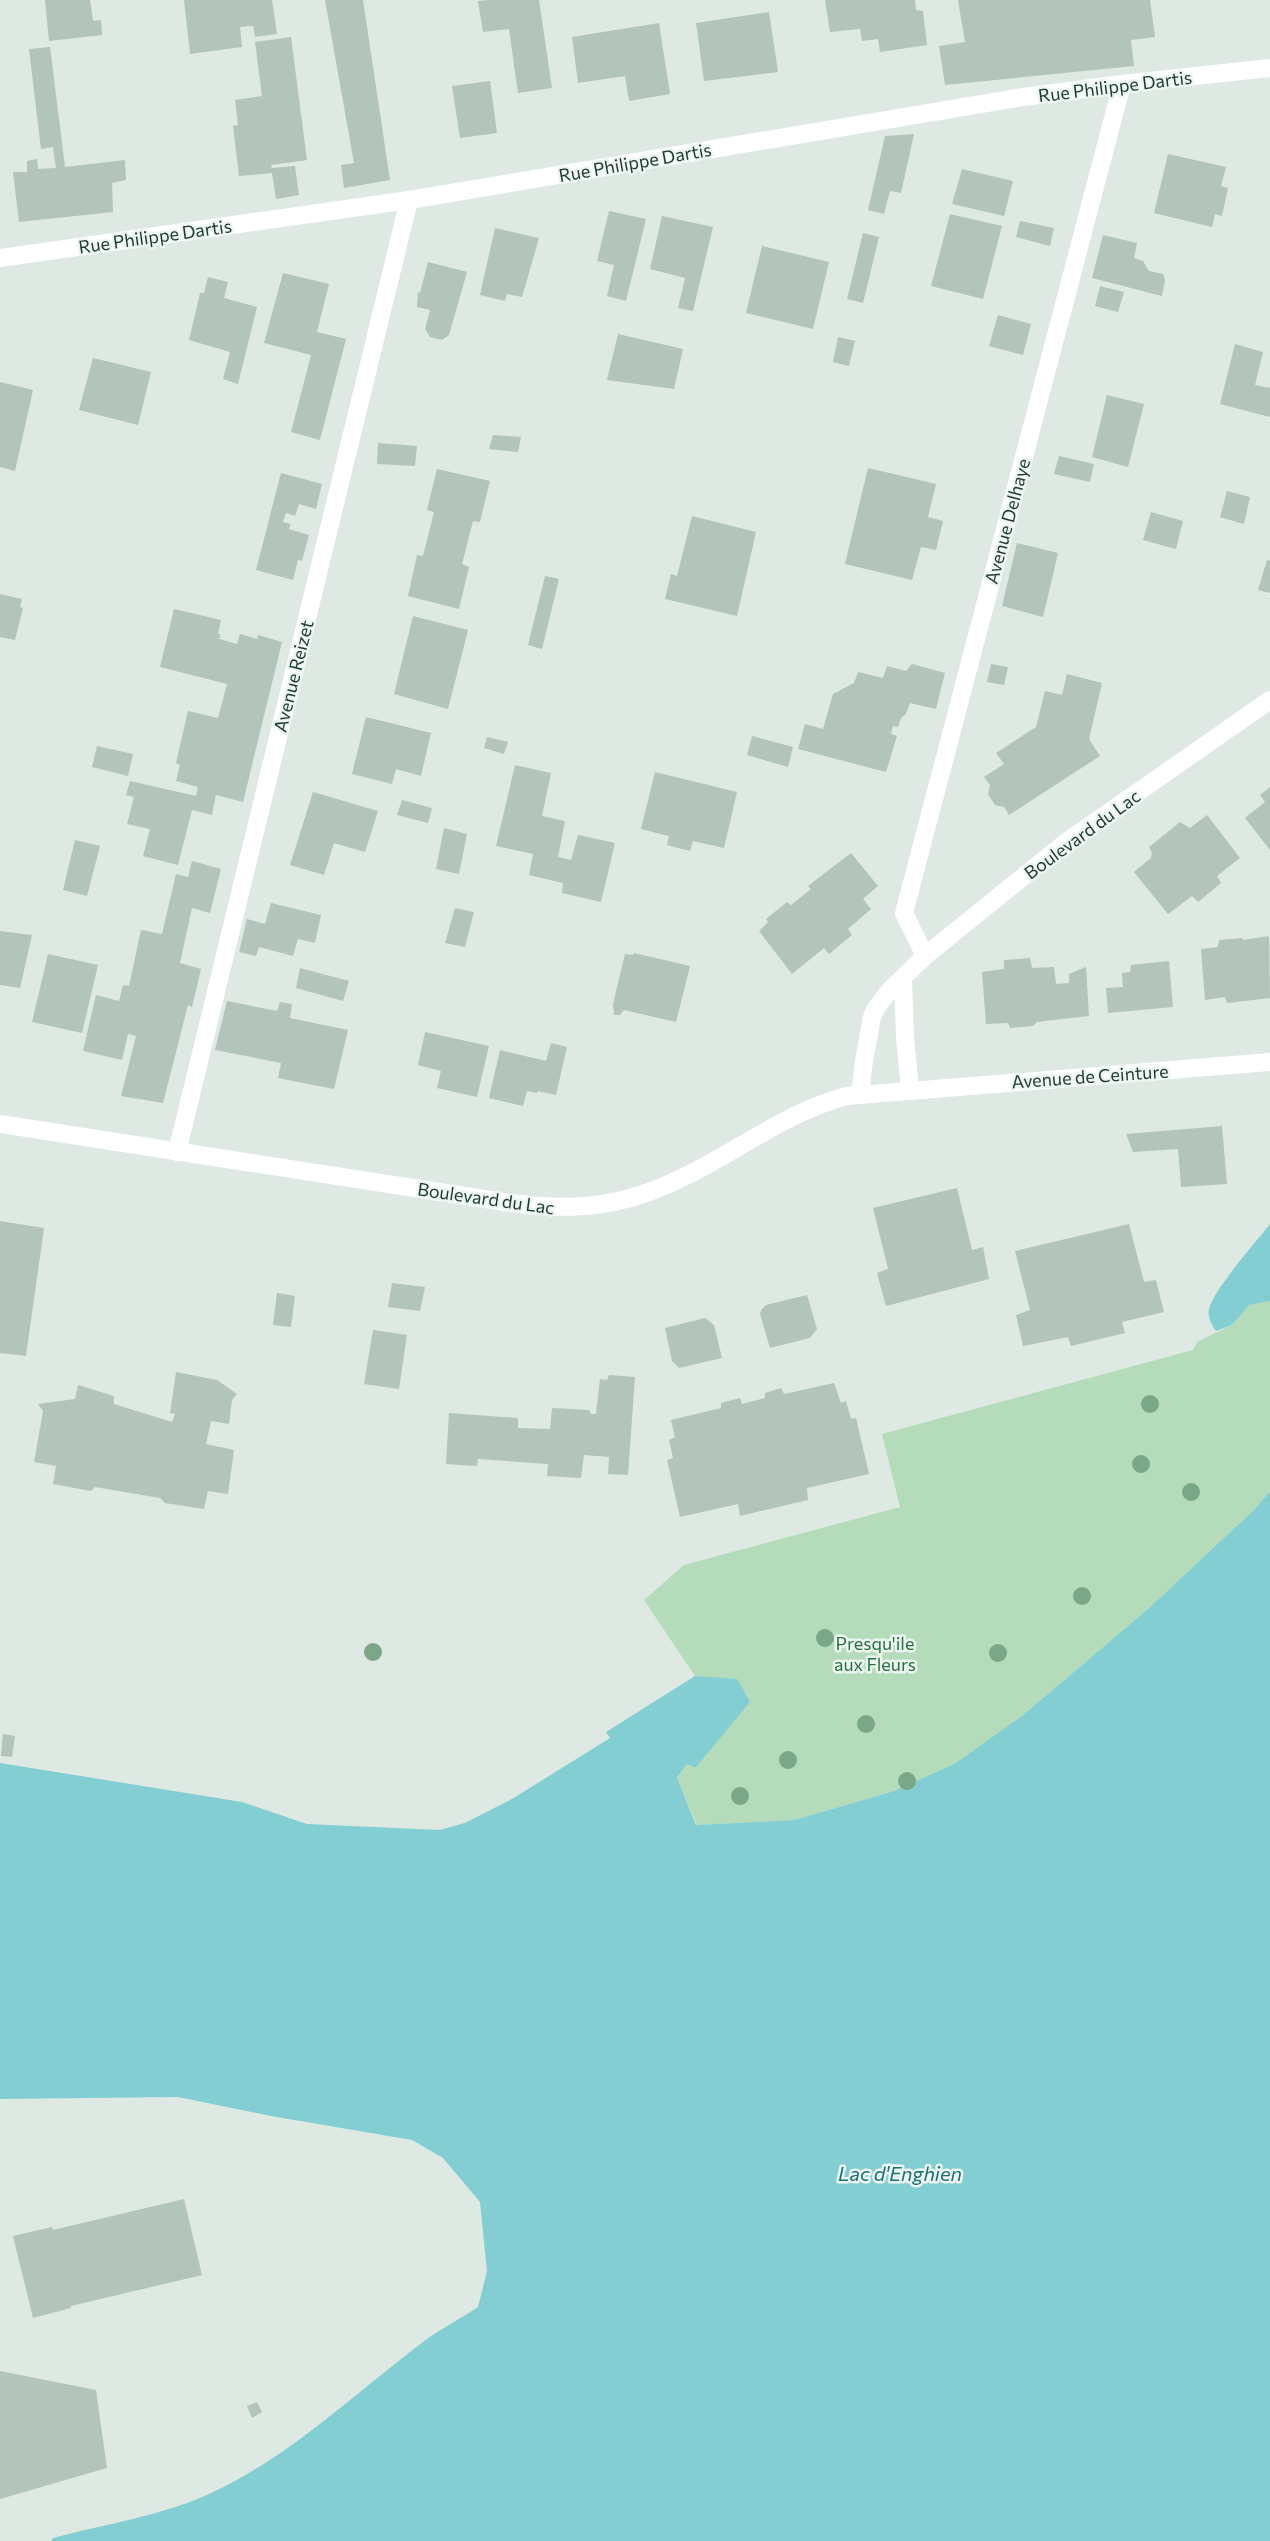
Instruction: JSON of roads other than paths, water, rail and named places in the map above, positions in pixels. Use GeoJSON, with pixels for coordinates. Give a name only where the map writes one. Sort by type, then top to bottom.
{"type":"FeatureCollection","features":[{"type":"Feature","properties":{"kind":"street","name":"Rue Philippe Dartis"},"geometry":{"type":"LineString","coordinates":[[0,258],[409,200],[1023,97],[1270,68]]}},
{"type":"Feature","properties":{"kind":"street","name":"Avenue Delhaye"},"geometry":{"type":"LineString","coordinates":[[925,956],[904,913],[1122,84]]}},
{"type":"Feature","properties":{"kind":"street","name":"Avenue Reizet"},"geometry":{"type":"LineString","coordinates":[[177,1152],[409,200]]}},
{"type":"Feature","properties":{"kind":"street","name":"Boulevard du Lac"},"geometry":{"type":"LineString","coordinates":[[0,1124],[511,1203],[573,1208],[601,1205],[652,1192],[704,1167],[793,1116],[832,1100],[860,1094],[872,1017],[890,990],[903,980],[925,956],[1065,843],[1270,700]]}},
{"type":"Feature","properties":{"kind":"street"},"geometry":{"type":"LineString","coordinates":[[903,980],[904,1038],[910,1089]]}},
{"type":"Feature","properties":{"kind":"street","name":"Avenue de Ceinture"},"geometry":{"type":"LineString","coordinates":[[860,1094],[1270,1062]]}},
{"type":"Feature","properties":{"kind":"water"},"geometry":{"type":"Polygon","coordinates":[[[1270,1224],[1270,1301],[1249,1305],[1232,1325],[1216,1331],[1209,1315],[1212,1300],[1270,1224]]]}},
{"type":"Feature","properties":{"kind":"water","name":"Lac d'Enghien"},"geometry":{"type":"Polygon","coordinates":[[[1270,1491],[1270,2541],[51,2541],[53,2538],[153,2514],[192,2501],[240,2478],[268,2461],[295,2443],[423,2342],[478,2307],[487,2271],[480,2202],[443,2158],[412,2140],[271,2116],[178,2097],[0,2099],[0,1763],[242,1802],[307,1824],[440,1830],[465,1823],[512,1799],[610,1738],[606,1732],[695,1676],[737,1679],[750,1702],[695,1768],[687,1764],[677,1778],[696,1825],[794,1820],[894,1791],[954,1764],[1022,1716],[1149,1608],[1255,1509],[1270,1491]]]}},
{"type":"Feature","properties":{"kind":"park label","name":"Presqu'ile aux Fleurs"},"geometry":{"type":"Point","coordinates":[875,1653]}}]}
